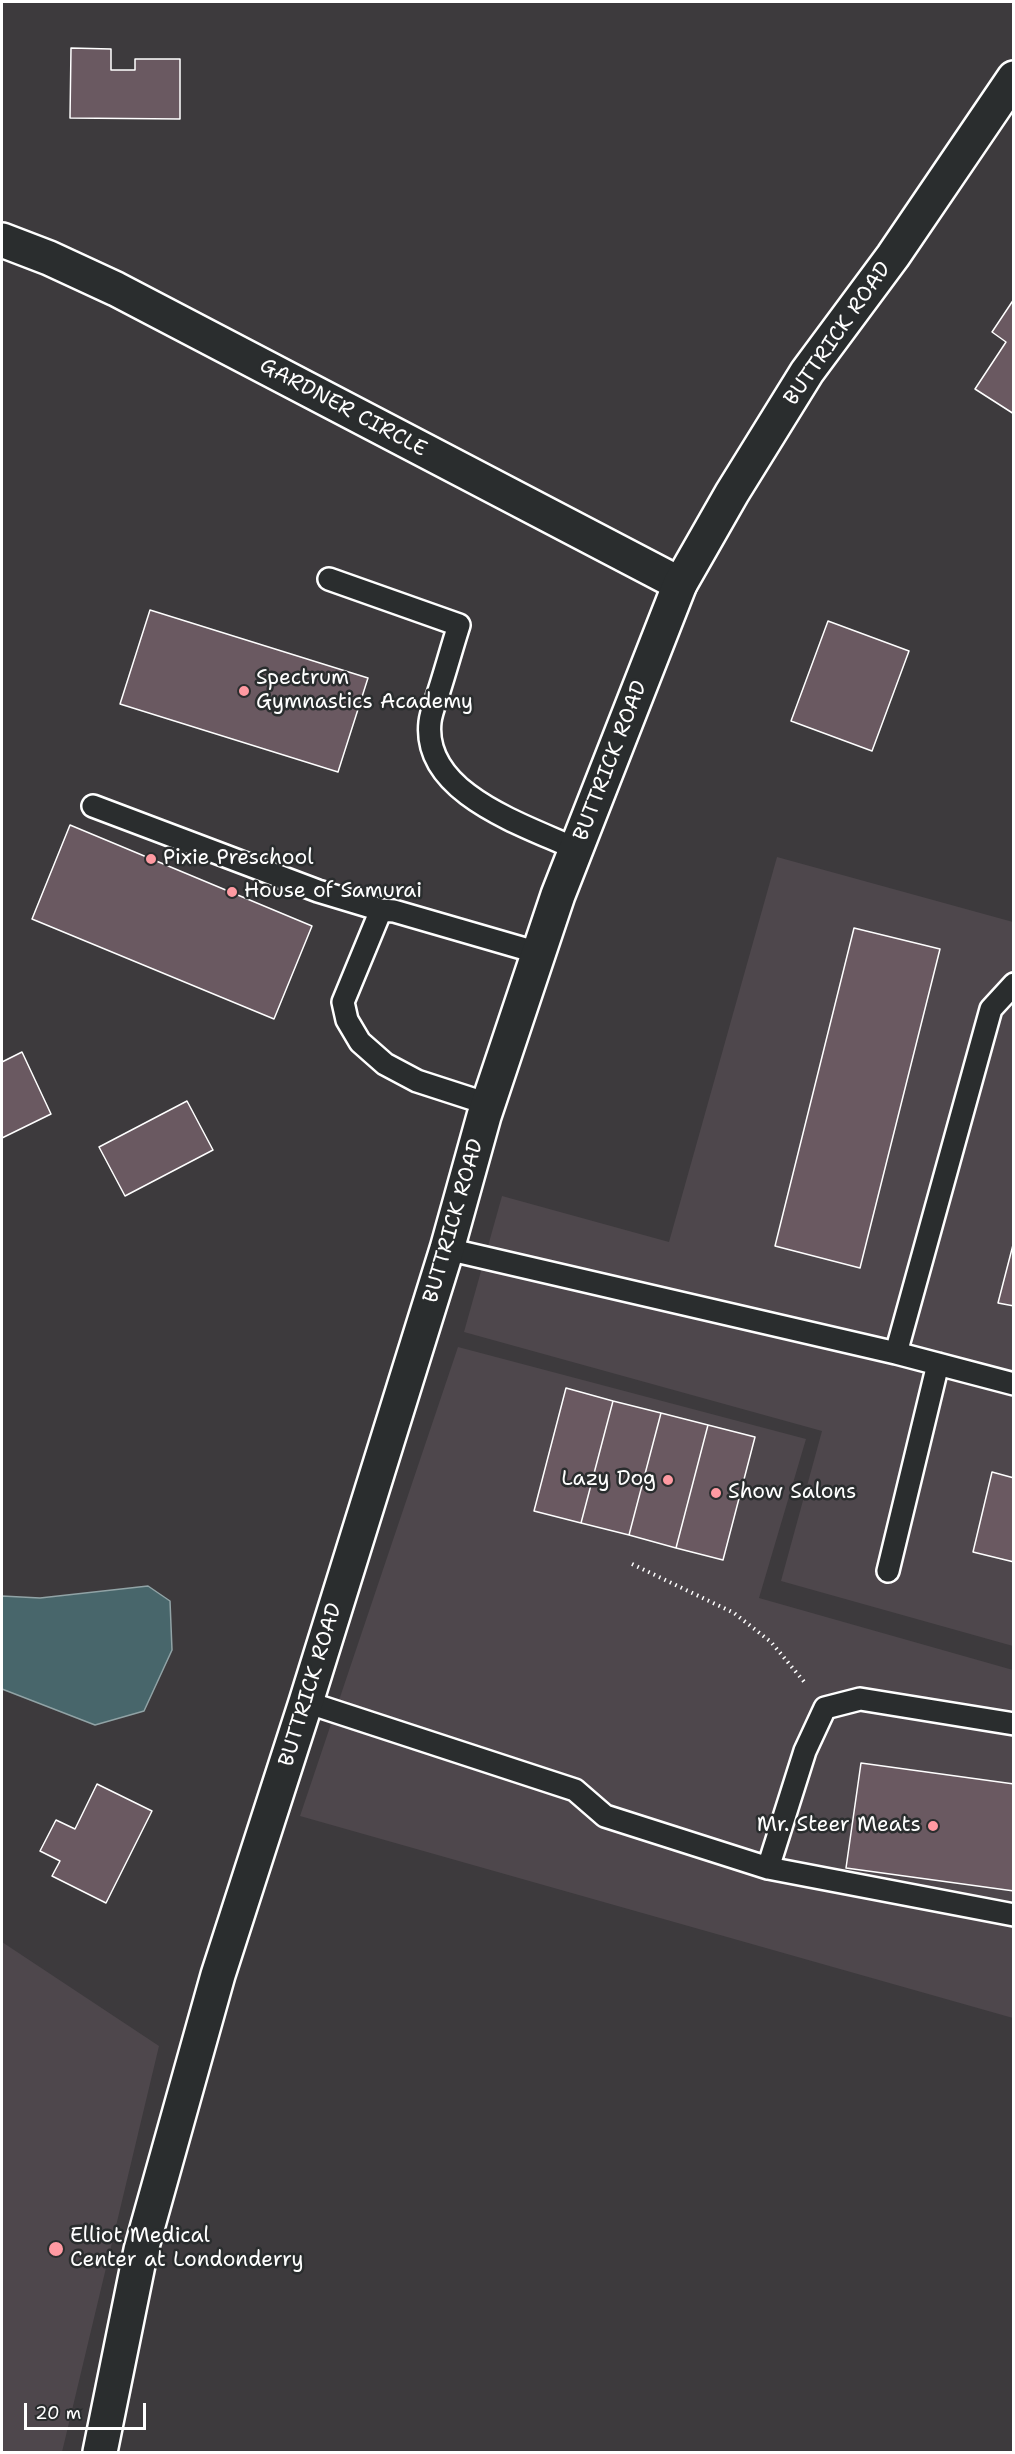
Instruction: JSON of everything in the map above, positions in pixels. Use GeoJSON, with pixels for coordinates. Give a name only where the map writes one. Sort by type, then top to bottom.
{"type":"FeatureCollection","features":[{"type":"Feature","properties":{"kind":"street","name":"BUTTRICK ROAD"},"geometry":{"type":"LineString","coordinates":[[100,2452],[141,2250],[218,1974],[306,1702],[447,1249],[488,1104],[576,849],[680,585],[732,493],[807,372],[893,256],[1014,78]]}},
{"type":"Feature","properties":{"kind":"street","name":"GARDNER CIRCLE"},"geometry":{"type":"LineString","coordinates":[[2,240],[49,258],[116,289],[680,585]]}},
{"type":"Feature","properties":{"kind":"lane"},"geometry":{"type":"LineString","coordinates":[[329,579],[459,625],[430,723],[432,746],[440,769],[455,786],[481,804],[576,849]]}},
{"type":"Feature","properties":{"kind":"lane"},"geometry":{"type":"LineString","coordinates":[[93,806],[318,891],[539,953]]}},
{"type":"Feature","properties":{"kind":"lane"},"geometry":{"type":"LineString","coordinates":[[381,910],[343,1002],[351,1027],[360,1042],[385,1064],[417,1081],[488,1104]]}},
{"type":"Feature","properties":{"kind":"lane"},"geometry":{"type":"LineString","coordinates":[[896,1353],[991,1010],[1014,984]]}},
{"type":"Feature","properties":{"kind":"lane"},"geometry":{"type":"LineString","coordinates":[[447,1249],[896,1353],[1014,1384]]}},
{"type":"Feature","properties":{"kind":"lane"},"geometry":{"type":"LineString","coordinates":[[888,1571],[938,1364]]}},
{"type":"Feature","properties":{"kind":"lane"},"geometry":{"type":"LineString","coordinates":[[768,1868],[805,1751],[825,1708],[860,1699],[1014,1724]]}},
{"type":"Feature","properties":{"kind":"lane"},"geometry":{"type":"LineString","coordinates":[[306,1702],[575,1790],[605,1816],[768,1868],[1014,1915]]}},
{"type":"Feature","properties":{"kind":"path"},"geometry":{"type":"LineString","coordinates":[[632,1564],[734,1613],[771,1642],[825,1708]]}},
{"type":"Feature","properties":{"kind":"shaded area"},"geometry":{"type":"Polygon","coordinates":[[[777,857],[1013,922],[1013,1646],[781,1581],[822,1431],[464,1332],[502,1196],[669,1242],[777,857]]]}},
{"type":"Feature","properties":{"kind":"shaded area"},"geometry":{"type":"Polygon","coordinates":[[[458,1347],[806,1439],[759,1598],[1013,1670],[1013,2018],[300,1816],[458,1347]]]}},
{"type":"Feature","properties":{"kind":"shaded area","name":"Elliot Medical Center at Londonderry"},"geometry":{"type":"Polygon","coordinates":[[[2,1942],[159,2046],[62,2452],[2,2452],[2,1942]]]}},
{"type":"Feature","properties":{"kind":"water"},"geometry":{"type":"Polygon","coordinates":[[[148,1586],[170,1601],[172,1650],[144,1711],[95,1725],[2,1689],[2,1596],[40,1598],[148,1586]]]}},
{"type":"Feature","properties":{"kind":"building"},"geometry":{"type":"Polygon","coordinates":[[[71,48],[111,49],[111,70],[135,70],[135,59],[180,59],[180,119],[70,118],[71,48]]]}},
{"type":"Feature","properties":{"kind":"building"},"geometry":{"type":"Polygon","coordinates":[[[1014,299],[1014,414],[975,389],[1006,342],[992,332],[1014,299]]]}},
{"type":"Feature","properties":{"kind":"building","name":"Spectrum Gymnastics Academy"},"geometry":{"type":"Polygon","coordinates":[[[150,610],[368,678],[338,772],[120,704],[150,610]]]}},
{"type":"Feature","properties":{"kind":"building"},"geometry":{"type":"Polygon","coordinates":[[[828,621],[909,651],[872,751],[791,721],[828,621]]]}},
{"type":"Feature","properties":{"kind":"building"},"geometry":{"type":"Polygon","coordinates":[[[70,825],[312,926],[274,1019],[32,919],[70,825]]]}},
{"type":"Feature","properties":{"kind":"building"},"geometry":{"type":"Polygon","coordinates":[[[854,928],[940,949],[860,1268],[775,1246],[854,928]]]}},
{"type":"Feature","properties":{"kind":"building"},"geometry":{"type":"Polygon","coordinates":[[[22,1052],[51,1114],[2,1138],[2,1062],[22,1052]]]}},
{"type":"Feature","properties":{"kind":"building"},"geometry":{"type":"Polygon","coordinates":[[[187,1101],[213,1150],[125,1196],[99,1147],[187,1101]]]}},
{"type":"Feature","properties":{"kind":"building"},"geometry":{"type":"Polygon","coordinates":[[[1014,1241],[1014,1306],[998,1303],[1014,1241]]]}},
{"type":"Feature","properties":{"kind":"building"},"geometry":{"type":"Polygon","coordinates":[[[566,1388],[613,1401],[581,1523],[534,1511],[566,1388]]]}},
{"type":"Feature","properties":{"kind":"building"},"geometry":{"type":"Polygon","coordinates":[[[613,1401],[661,1413],[629,1535],[581,1523],[613,1401]]]}},
{"type":"Feature","properties":{"kind":"building","name":"Lazy Dog"},"geometry":{"type":"Polygon","coordinates":[[[661,1413],[708,1425],[676,1548],[629,1535],[661,1413]]]}},
{"type":"Feature","properties":{"kind":"building","name":"Show Salons"},"geometry":{"type":"Polygon","coordinates":[[[708,1425],[755,1437],[723,1560],[676,1548],[708,1425]]]}},
{"type":"Feature","properties":{"kind":"building"},"geometry":{"type":"Polygon","coordinates":[[[992,1472],[1014,1478],[1014,1562],[973,1552],[992,1472]]]}},
{"type":"Feature","properties":{"kind":"building","name":"Mr. Steer Meats"},"geometry":{"type":"Polygon","coordinates":[[[861,1763],[1014,1784],[1014,1891],[846,1868],[861,1763]]]}},
{"type":"Feature","properties":{"kind":"building"},"geometry":{"type":"Polygon","coordinates":[[[97,1784],[152,1811],[106,1903],[52,1876],[60,1861],[40,1851],[56,1820],[75,1829],[97,1784]]]}},
{"type":"Feature","properties":{"kind":"place","name":"Spectrum Gymnastics Academy"},"geometry":{"type":"Point","coordinates":[244,691]}},
{"type":"Feature","properties":{"kind":"place","name":"Pixie Preschool"},"geometry":{"type":"Point","coordinates":[151,859]}},
{"type":"Feature","properties":{"kind":"place","name":"House of Samurai"},"geometry":{"type":"Point","coordinates":[232,892]}},
{"type":"Feature","properties":{"kind":"place","name":"Lazy Dog"},"geometry":{"type":"Point","coordinates":[668,1480]}},
{"type":"Feature","properties":{"kind":"place","name":"Show Salons"},"geometry":{"type":"Point","coordinates":[716,1493]}},
{"type":"Feature","properties":{"kind":"place","name":"Mr. Steer Meats"},"geometry":{"type":"Point","coordinates":[933,1826]}},
{"type":"Feature","properties":{"kind":"place","name":"Elliot Medical Center at Londonderry"},"geometry":{"type":"Point","coordinates":[56,2249]}}]}
